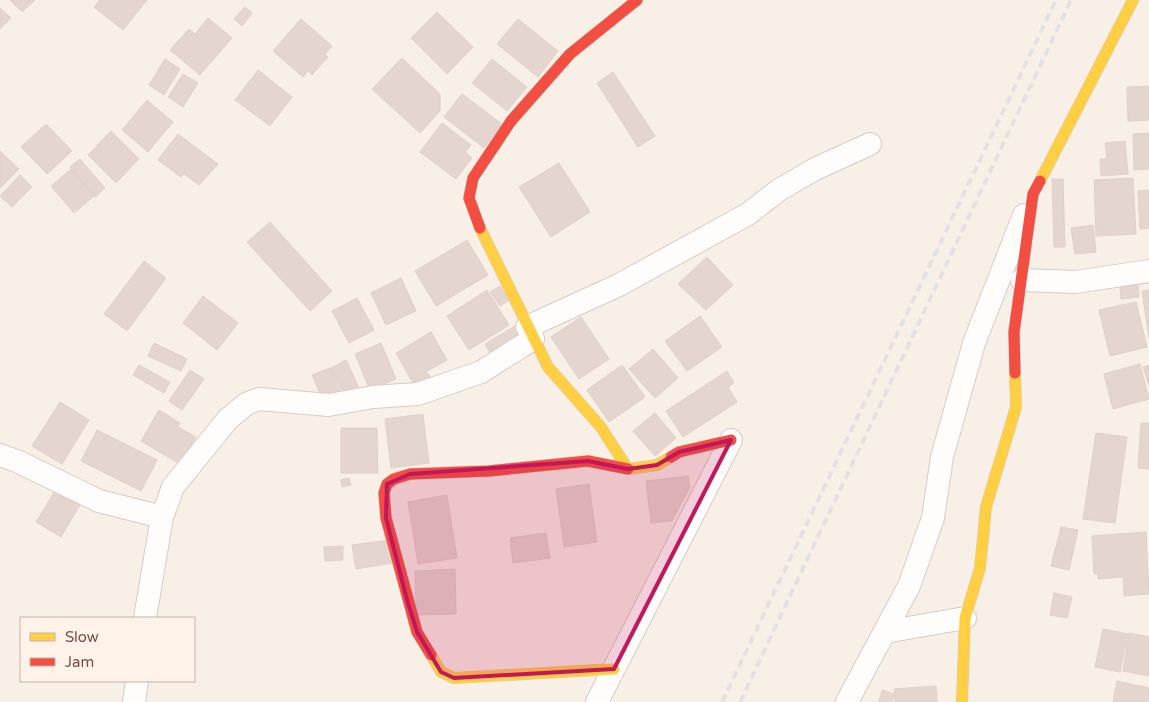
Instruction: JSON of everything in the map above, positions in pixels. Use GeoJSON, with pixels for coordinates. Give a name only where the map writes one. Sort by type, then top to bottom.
{"type":"FeatureCollection","features":[{"type":"Feature","properties":{"kind":"street"},"geometry":{"type":"LineString","coordinates":[[628,469],[600,426],[548,367],[530,333],[469,198],[473,178],[511,121],[570,54],[637,0]]}},
{"type":"Feature","properties":{"kind":"street"},"geometry":{"type":"LineString","coordinates":[[847,702],[909,586],[933,518],[942,457],[974,343],[1009,248],[1034,194],[1137,5]]}},
{"type":"Feature","properties":{"kind":"street"},"geometry":{"type":"LineString","coordinates":[[146,617],[162,517],[173,486],[228,419],[246,404],[259,399],[329,406],[373,397],[418,394],[481,372],[530,333],[748,214],[779,190],[815,169],[870,144]]}},
{"type":"Feature","properties":{"kind":"street"},"geometry":{"type":"LineString","coordinates":[[962,702],[965,618],[980,568],[986,507],[1016,407],[1014,332],[1034,194]]}},
{"type":"Feature","properties":{"kind":"street"},"geometry":{"type":"LineString","coordinates":[[1022,280],[1076,282],[1149,271]]}},
{"type":"Feature","properties":{"kind":"street"},"geometry":{"type":"LineString","coordinates":[[614,669],[454,678],[441,672],[417,632],[386,518],[384,493],[387,484],[394,479],[410,474],[489,471],[588,461],[628,469],[657,466],[679,452],[731,440]]}},
{"type":"Feature","properties":{"kind":"street"},"geometry":{"type":"LineString","coordinates":[[597,702],[731,440]]}},
{"type":"Feature","properties":{"kind":"street"},"geometry":{"type":"LineString","coordinates":[[0,455],[99,500],[162,517]]}},
{"type":"Feature","properties":{"kind":"street"},"geometry":{"type":"LineString","coordinates":[[885,632],[965,618]]}},
{"type":"Feature","properties":{"kind":"street"},"geometry":{"type":"LineString","coordinates":[[134,702],[136,682]]}},
{"type":"Feature","properties":{"kind":"highlighted area"},"geometry":{"type":"Polygon","coordinates":[[[731,440],[614,669],[454,678],[441,672],[417,632],[407,600],[386,518],[387,484],[410,474],[588,461],[628,469],[657,465],[679,452],[731,440]]]}},
{"type":"Feature","properties":{"kind":"building"},"geometry":{"type":"Polygon","coordinates":[[[10,0],[35,0],[22,12],[10,0]]]}},
{"type":"Feature","properties":{"kind":"building"},"geometry":{"type":"Polygon","coordinates":[[[100,0],[147,0],[123,30],[94,7],[100,0]]]}},
{"type":"Feature","properties":{"kind":"building"},"geometry":{"type":"Polygon","coordinates":[[[245,7],[252,13],[242,26],[234,19],[245,7]]]}},
{"type":"Feature","properties":{"kind":"building"},"geometry":{"type":"Polygon","coordinates":[[[0,8],[11,18],[0,29],[0,8]]]}},
{"type":"Feature","properties":{"kind":"building"},"geometry":{"type":"Polygon","coordinates":[[[437,12],[473,47],[447,74],[411,38],[437,12]]]}},
{"type":"Feature","properties":{"kind":"building"},"geometry":{"type":"Polygon","coordinates":[[[208,18],[232,38],[200,75],[170,50],[189,29],[195,34],[208,18]]]}},
{"type":"Feature","properties":{"kind":"building"},"geometry":{"type":"Polygon","coordinates":[[[301,19],[332,46],[325,54],[328,57],[312,75],[308,71],[303,77],[273,51],[301,19]]]}},
{"type":"Feature","properties":{"kind":"building"},"geometry":{"type":"Polygon","coordinates":[[[518,19],[558,51],[538,77],[497,44],[518,19]]]}},
{"type":"Feature","properties":{"kind":"building"},"geometry":{"type":"Polygon","coordinates":[[[402,58],[440,94],[440,111],[420,133],[372,89],[402,58]]]}},
{"type":"Feature","properties":{"kind":"building"},"geometry":{"type":"Polygon","coordinates":[[[165,59],[180,69],[164,95],[149,85],[165,59]]]}},
{"type":"Feature","properties":{"kind":"building"},"geometry":{"type":"Polygon","coordinates":[[[492,59],[527,87],[507,111],[472,83],[492,59]]]}},
{"type":"Feature","properties":{"kind":"building"},"geometry":{"type":"Polygon","coordinates":[[[258,70],[292,97],[270,126],[235,100],[258,70]]]}},
{"type":"Feature","properties":{"kind":"building"},"geometry":{"type":"Polygon","coordinates":[[[613,72],[655,136],[638,147],[597,83],[613,72]]]}},
{"type":"Feature","properties":{"kind":"building"},"geometry":{"type":"Polygon","coordinates":[[[183,74],[198,83],[183,107],[168,97],[183,74]]]}},
{"type":"Feature","properties":{"kind":"building"},"geometry":{"type":"Polygon","coordinates":[[[1149,86],[1149,120],[1128,121],[1127,87],[1149,86]]]}},
{"type":"Feature","properties":{"kind":"building"},"geometry":{"type":"Polygon","coordinates":[[[462,94],[502,124],[484,148],[444,117],[462,94]]]}},
{"type":"Feature","properties":{"kind":"building"},"geometry":{"type":"Polygon","coordinates":[[[147,100],[173,122],[148,152],[122,130],[147,100]]]}},
{"type":"Feature","properties":{"kind":"building"},"geometry":{"type":"Polygon","coordinates":[[[442,123],[471,145],[465,152],[472,158],[456,179],[420,152],[442,123]]]}},
{"type":"Feature","properties":{"kind":"building"},"geometry":{"type":"Polygon","coordinates":[[[46,124],[72,151],[47,174],[21,147],[46,124]]]}},
{"type":"Feature","properties":{"kind":"building"},"geometry":{"type":"Polygon","coordinates":[[[111,131],[139,159],[116,183],[88,155],[111,131]]]}},
{"type":"Feature","properties":{"kind":"building"},"geometry":{"type":"Polygon","coordinates":[[[1149,133],[1149,169],[1134,170],[1133,134],[1149,133]]]}},
{"type":"Feature","properties":{"kind":"building"},"geometry":{"type":"Polygon","coordinates":[[[178,134],[218,164],[199,185],[184,174],[181,177],[158,160],[178,134]]]}},
{"type":"Feature","properties":{"kind":"building"},"geometry":{"type":"Polygon","coordinates":[[[1125,141],[1128,174],[1101,176],[1100,159],[1107,159],[1105,143],[1125,141]]]}},
{"type":"Feature","properties":{"kind":"building"},"geometry":{"type":"Polygon","coordinates":[[[0,151],[19,169],[0,188],[0,151]]]}},
{"type":"Feature","properties":{"kind":"building"},"geometry":{"type":"Polygon","coordinates":[[[80,159],[105,188],[95,197],[70,167],[80,159]]]}},
{"type":"Feature","properties":{"kind":"building"},"geometry":{"type":"Polygon","coordinates":[[[559,163],[590,212],[551,237],[519,187],[559,163]]]}},
{"type":"Feature","properties":{"kind":"building"},"geometry":{"type":"Polygon","coordinates":[[[71,169],[94,196],[74,213],[51,186],[71,169]]]}},
{"type":"Feature","properties":{"kind":"building"},"geometry":{"type":"Polygon","coordinates":[[[20,175],[32,187],[12,207],[0,196],[20,175]]]}},
{"type":"Feature","properties":{"kind":"building"},"geometry":{"type":"Polygon","coordinates":[[[1133,178],[1136,234],[1096,236],[1094,180],[1133,178]]]}},
{"type":"Feature","properties":{"kind":"building"},"geometry":{"type":"Polygon","coordinates":[[[1052,179],[1063,179],[1065,247],[1054,247],[1052,179]]]}},
{"type":"Feature","properties":{"kind":"building"},"geometry":{"type":"Polygon","coordinates":[[[1149,190],[1149,228],[1140,229],[1138,191],[1149,190]]]}},
{"type":"Feature","properties":{"kind":"building"},"geometry":{"type":"Polygon","coordinates":[[[270,222],[332,291],[310,311],[247,242],[270,222]]]}},
{"type":"Feature","properties":{"kind":"building"},"geometry":{"type":"Polygon","coordinates":[[[1093,225],[1096,252],[1075,254],[1071,228],[1093,225]]]}},
{"type":"Feature","properties":{"kind":"building"},"geometry":{"type":"Polygon","coordinates":[[[467,240],[488,275],[436,306],[415,271],[467,240]]]}},
{"type":"Feature","properties":{"kind":"building"},"geometry":{"type":"Polygon","coordinates":[[[707,257],[733,285],[706,310],[678,284],[707,257]]]}},
{"type":"Feature","properties":{"kind":"building"},"geometry":{"type":"Polygon","coordinates":[[[144,261],[166,278],[127,331],[104,314],[144,261]]]}},
{"type":"Feature","properties":{"kind":"building"},"geometry":{"type":"Polygon","coordinates":[[[401,278],[416,311],[386,325],[371,293],[401,278]]]}},
{"type":"Feature","properties":{"kind":"building"},"geometry":{"type":"Polygon","coordinates":[[[1138,285],[1139,297],[1121,299],[1120,287],[1138,285]]]}},
{"type":"Feature","properties":{"kind":"building"},"geometry":{"type":"Polygon","coordinates":[[[500,286],[509,300],[500,306],[490,292],[500,286]]]}},
{"type":"Feature","properties":{"kind":"building"},"geometry":{"type":"Polygon","coordinates":[[[487,290],[509,325],[469,350],[447,316],[487,290]]]}},
{"type":"Feature","properties":{"kind":"building"},"geometry":{"type":"Polygon","coordinates":[[[1149,290],[1149,338],[1142,291],[1149,290]]]}},
{"type":"Feature","properties":{"kind":"building"},"geometry":{"type":"Polygon","coordinates":[[[203,296],[238,323],[217,350],[183,323],[203,296]]]}},
{"type":"Feature","properties":{"kind":"building"},"geometry":{"type":"Polygon","coordinates":[[[357,298],[374,330],[349,343],[332,311],[357,298]]]}},
{"type":"Feature","properties":{"kind":"building"},"geometry":{"type":"Polygon","coordinates":[[[1136,302],[1147,347],[1110,356],[1099,310],[1136,302]]]}},
{"type":"Feature","properties":{"kind":"building"},"geometry":{"type":"Polygon","coordinates":[[[700,316],[722,347],[687,371],[665,341],[700,316]]]}},
{"type":"Feature","properties":{"kind":"building"},"geometry":{"type":"Polygon","coordinates":[[[581,317],[609,359],[579,379],[551,337],[581,317]]]}},
{"type":"Feature","properties":{"kind":"building"},"geometry":{"type":"Polygon","coordinates":[[[515,326],[523,338],[493,357],[485,344],[515,326]]]}},
{"type":"Feature","properties":{"kind":"building"},"geometry":{"type":"Polygon","coordinates":[[[431,332],[447,360],[411,380],[396,353],[431,332]]]}},
{"type":"Feature","properties":{"kind":"building"},"geometry":{"type":"Polygon","coordinates":[[[154,343],[187,359],[181,371],[148,356],[154,343]]]}},
{"type":"Feature","properties":{"kind":"building"},"geometry":{"type":"Polygon","coordinates":[[[381,343],[396,379],[370,390],[355,354],[381,343]]]}},
{"type":"Feature","properties":{"kind":"building"},"geometry":{"type":"Polygon","coordinates":[[[653,349],[678,378],[655,398],[629,369],[653,349]]]}},
{"type":"Feature","properties":{"kind":"building"},"geometry":{"type":"Polygon","coordinates":[[[346,360],[359,388],[344,395],[331,368],[346,360]]]}},
{"type":"Feature","properties":{"kind":"building"},"geometry":{"type":"Polygon","coordinates":[[[1140,364],[1149,399],[1113,409],[1104,374],[1140,364]]]}},
{"type":"Feature","properties":{"kind":"building"},"geometry":{"type":"Polygon","coordinates":[[[139,365],[170,382],[164,393],[133,375],[139,365]]]}},
{"type":"Feature","properties":{"kind":"building"},"geometry":{"type":"Polygon","coordinates":[[[622,365],[645,397],[609,422],[587,390],[622,365]]]}},
{"type":"Feature","properties":{"kind":"building"},"geometry":{"type":"Polygon","coordinates":[[[1149,365],[1149,386],[1143,367],[1149,365]]]}},
{"type":"Feature","properties":{"kind":"building"},"geometry":{"type":"Polygon","coordinates":[[[330,368],[342,395],[324,402],[312,375],[330,368]]]}},
{"type":"Feature","properties":{"kind":"building"},"geometry":{"type":"Polygon","coordinates":[[[190,370],[204,379],[182,410],[169,401],[190,370]]]}},
{"type":"Feature","properties":{"kind":"building"},"geometry":{"type":"Polygon","coordinates":[[[727,371],[734,383],[728,387],[737,402],[683,437],[666,411],[727,371]]]}},
{"type":"Feature","properties":{"kind":"building"},"geometry":{"type":"Polygon","coordinates":[[[427,372],[433,382],[417,390],[412,381],[427,372]]]}},
{"type":"Feature","properties":{"kind":"building"},"geometry":{"type":"Polygon","coordinates":[[[60,402],[89,420],[62,464],[32,446],[60,402]]]}},
{"type":"Feature","properties":{"kind":"building"},"geometry":{"type":"Polygon","coordinates":[[[159,410],[180,423],[178,427],[196,437],[180,464],[141,441],[159,410]]]}},
{"type":"Feature","properties":{"kind":"building"},"geometry":{"type":"Polygon","coordinates":[[[655,413],[676,438],[655,456],[633,431],[655,413]]]}},
{"type":"Feature","properties":{"kind":"building"},"geometry":{"type":"Polygon","coordinates":[[[423,414],[429,463],[391,468],[385,419],[423,414]]]}},
{"type":"Feature","properties":{"kind":"building"},"geometry":{"type":"Polygon","coordinates":[[[1141,423],[1149,423],[1149,469],[1138,468],[1141,423]]]}},
{"type":"Feature","properties":{"kind":"building"},"geometry":{"type":"Polygon","coordinates":[[[341,428],[377,428],[378,473],[341,473],[341,428]]]}},
{"type":"Feature","properties":{"kind":"building"},"geometry":{"type":"Polygon","coordinates":[[[97,430],[157,460],[141,491],[81,461],[97,430]]]}},
{"type":"Feature","properties":{"kind":"building"},"geometry":{"type":"Polygon","coordinates":[[[1096,433],[1127,437],[1115,523],[1083,519],[1096,433]]]}},
{"type":"Feature","properties":{"kind":"building"},"geometry":{"type":"Polygon","coordinates":[[[688,476],[690,487],[672,521],[651,523],[646,481],[688,476]]]}},
{"type":"Feature","properties":{"kind":"building"},"geometry":{"type":"Polygon","coordinates":[[[349,478],[351,485],[342,487],[341,480],[349,478]]]}},
{"type":"Feature","properties":{"kind":"building"},"geometry":{"type":"Polygon","coordinates":[[[589,484],[597,542],[564,547],[556,489],[589,484]]]}},
{"type":"Feature","properties":{"kind":"building"},"geometry":{"type":"Polygon","coordinates":[[[55,491],[80,505],[61,537],[36,522],[55,491]]]}},
{"type":"Feature","properties":{"kind":"building"},"geometry":{"type":"Polygon","coordinates":[[[447,495],[457,558],[418,564],[408,502],[447,495]]]}},
{"type":"Feature","properties":{"kind":"building"},"geometry":{"type":"Polygon","coordinates":[[[1061,527],[1078,530],[1069,570],[1051,566],[1061,527]]]}},
{"type":"Feature","properties":{"kind":"building"},"geometry":{"type":"Polygon","coordinates":[[[1146,532],[1149,594],[1124,596],[1123,577],[1098,579],[1098,573],[1094,574],[1092,536],[1146,532]]]}},
{"type":"Feature","properties":{"kind":"building"},"geometry":{"type":"Polygon","coordinates":[[[546,533],[550,558],[513,563],[510,538],[546,533]]]}},
{"type":"Feature","properties":{"kind":"building"},"geometry":{"type":"Polygon","coordinates":[[[389,540],[393,563],[356,569],[352,545],[389,540]]]}},
{"type":"Feature","properties":{"kind":"building"},"geometry":{"type":"Polygon","coordinates":[[[343,546],[343,560],[325,561],[324,547],[343,546]]]}},
{"type":"Feature","properties":{"kind":"building"},"geometry":{"type":"Polygon","coordinates":[[[455,569],[456,614],[416,615],[415,571],[455,569]]]}},
{"type":"Feature","properties":{"kind":"building"},"geometry":{"type":"Polygon","coordinates":[[[1054,593],[1072,597],[1067,618],[1050,615],[1054,593]]]}},
{"type":"Feature","properties":{"kind":"building"},"geometry":{"type":"Polygon","coordinates":[[[1103,629],[1128,634],[1120,672],[1095,667],[1103,629]]]}},
{"type":"Feature","properties":{"kind":"building"},"geometry":{"type":"Polygon","coordinates":[[[1129,633],[1149,637],[1149,676],[1123,671],[1129,633]]]}},
{"type":"Feature","properties":{"kind":"building"},"geometry":{"type":"Polygon","coordinates":[[[1117,681],[1149,688],[1149,702],[1113,702],[1117,681]]]}},
{"type":"Feature","properties":{"kind":"building"},"geometry":{"type":"Polygon","coordinates":[[[936,686],[937,702],[895,702],[894,689],[936,686]]]}},
{"type":"Feature","properties":{"kind":"building"},"geometry":{"type":"Polygon","coordinates":[[[882,690],[894,694],[892,702],[879,702],[882,690]]]}},
{"type":"Feature","properties":{"kind":"railway"},"geometry":{"type":"LineString","coordinates":[[722,702],[1056,0]]}},
{"type":"Feature","properties":{"kind":"railway"},"geometry":{"type":"LineString","coordinates":[[740,702],[1071,0]]}},
{"type":"Feature","properties":{"kind":"traffic: slow"},"geometry":{"type":"LineString","coordinates":[[1040,181],[1133,0]]}},
{"type":"Feature","properties":{"kind":"traffic: slow"},"geometry":{"type":"LineString","coordinates":[[480,228],[548,367],[600,426],[628,469],[657,465],[671,457]]}},
{"type":"Feature","properties":{"kind":"traffic: slow"},"geometry":{"type":"LineString","coordinates":[[962,702],[965,618],[980,568],[986,507],[1016,407],[1015,373]]}},
{"type":"Feature","properties":{"kind":"traffic: slow"},"geometry":{"type":"LineString","coordinates":[[431,655],[441,672],[454,678],[614,669]]}},
{"type":"Feature","properties":{"kind":"traffic: jam"},"geometry":{"type":"LineString","coordinates":[[480,228],[469,198],[473,178],[511,121],[570,54],[637,0]]}},
{"type":"Feature","properties":{"kind":"traffic: jam"},"geometry":{"type":"LineString","coordinates":[[1015,373],[1014,332],[1033,194],[1040,181]]}},
{"type":"Feature","properties":{"kind":"traffic: jam"},"geometry":{"type":"LineString","coordinates":[[671,457],[679,452],[731,440]]}},
{"type":"Feature","properties":{"kind":"traffic: jam"},"geometry":{"type":"LineString","coordinates":[[431,655],[417,632],[386,518],[384,493],[387,484],[394,479],[410,474],[489,471],[588,461],[628,469]]}}]}
